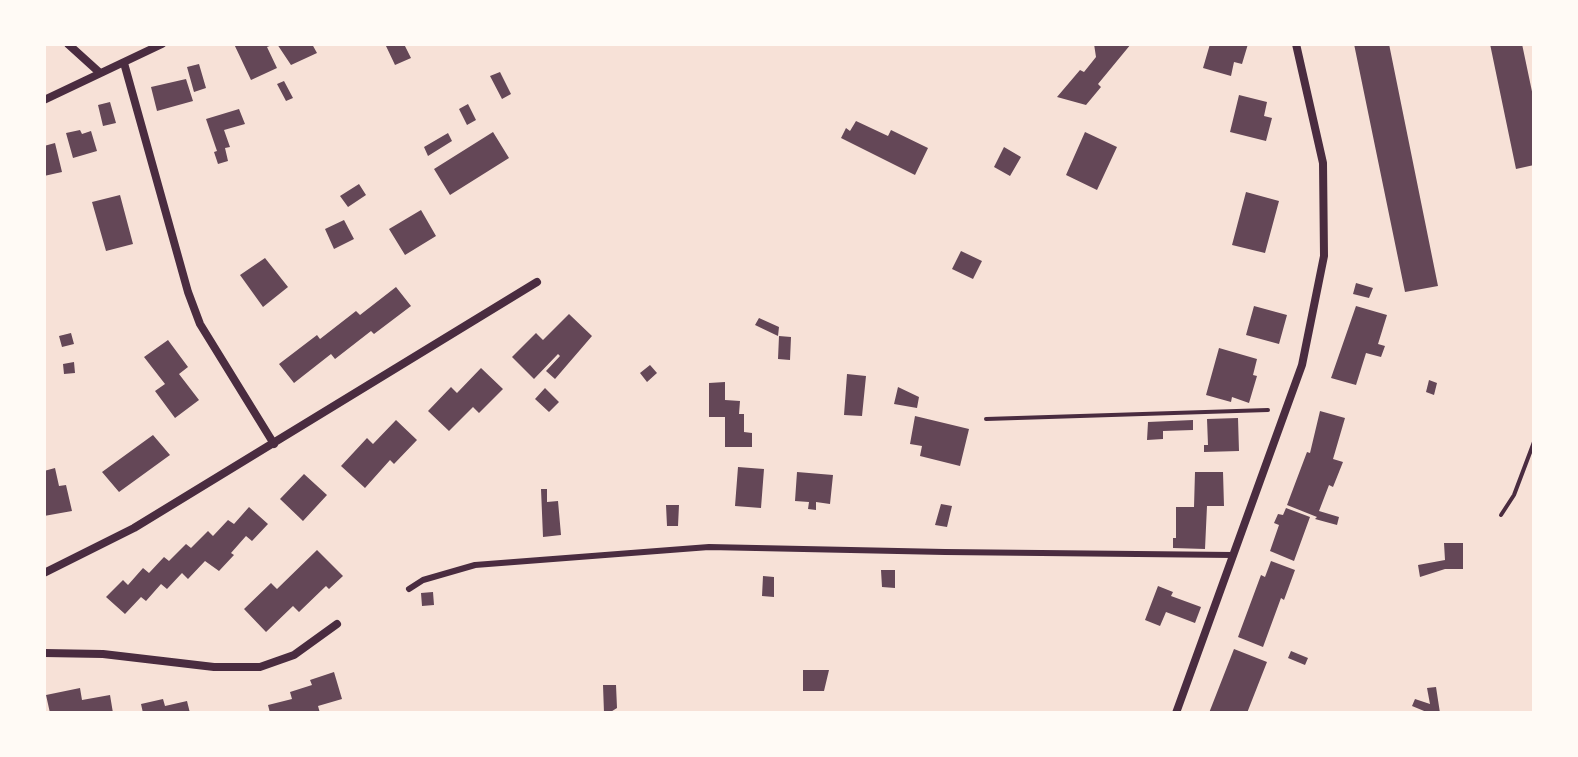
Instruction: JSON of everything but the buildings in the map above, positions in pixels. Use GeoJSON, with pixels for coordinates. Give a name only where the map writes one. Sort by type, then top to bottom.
{"type":"FeatureCollection","features":[{"type":"Feature","properties":{"kind":"street"},"geometry":{"type":"LineString","coordinates":[[68,44],[100,73]]}},
{"type":"Feature","properties":{"kind":"street"},"geometry":{"type":"LineString","coordinates":[[44,100],[162,44]]}},
{"type":"Feature","properties":{"kind":"street"},"geometry":{"type":"LineString","coordinates":[[1176,713],[1302,365],[1324,256],[1323,163],[1296,44]]}},
{"type":"Feature","properties":{"kind":"street"},"geometry":{"type":"LineString","coordinates":[[124,63],[188,292],[200,324],[274,444]]}},
{"type":"Feature","properties":{"kind":"street"},"geometry":{"type":"LineString","coordinates":[[44,573],[134,528],[537,282]]}},
{"type":"Feature","properties":{"kind":"street"},"geometry":{"type":"LineString","coordinates":[[44,653],[103,654],[214,667],[260,667],[294,655],[337,624]]}},
{"type":"Feature","properties":{"kind":"lane"},"geometry":{"type":"LineString","coordinates":[[409,589],[423,580],[475,565],[709,547],[1233,555]]}},
{"type":"Feature","properties":{"kind":"path"},"geometry":{"type":"LineString","coordinates":[[986,419],[1286,409]]}},
{"type":"Feature","properties":{"kind":"path"},"geometry":{"type":"LineString","coordinates":[[1501,515],[1514,495],[1534,442]]}}]}
